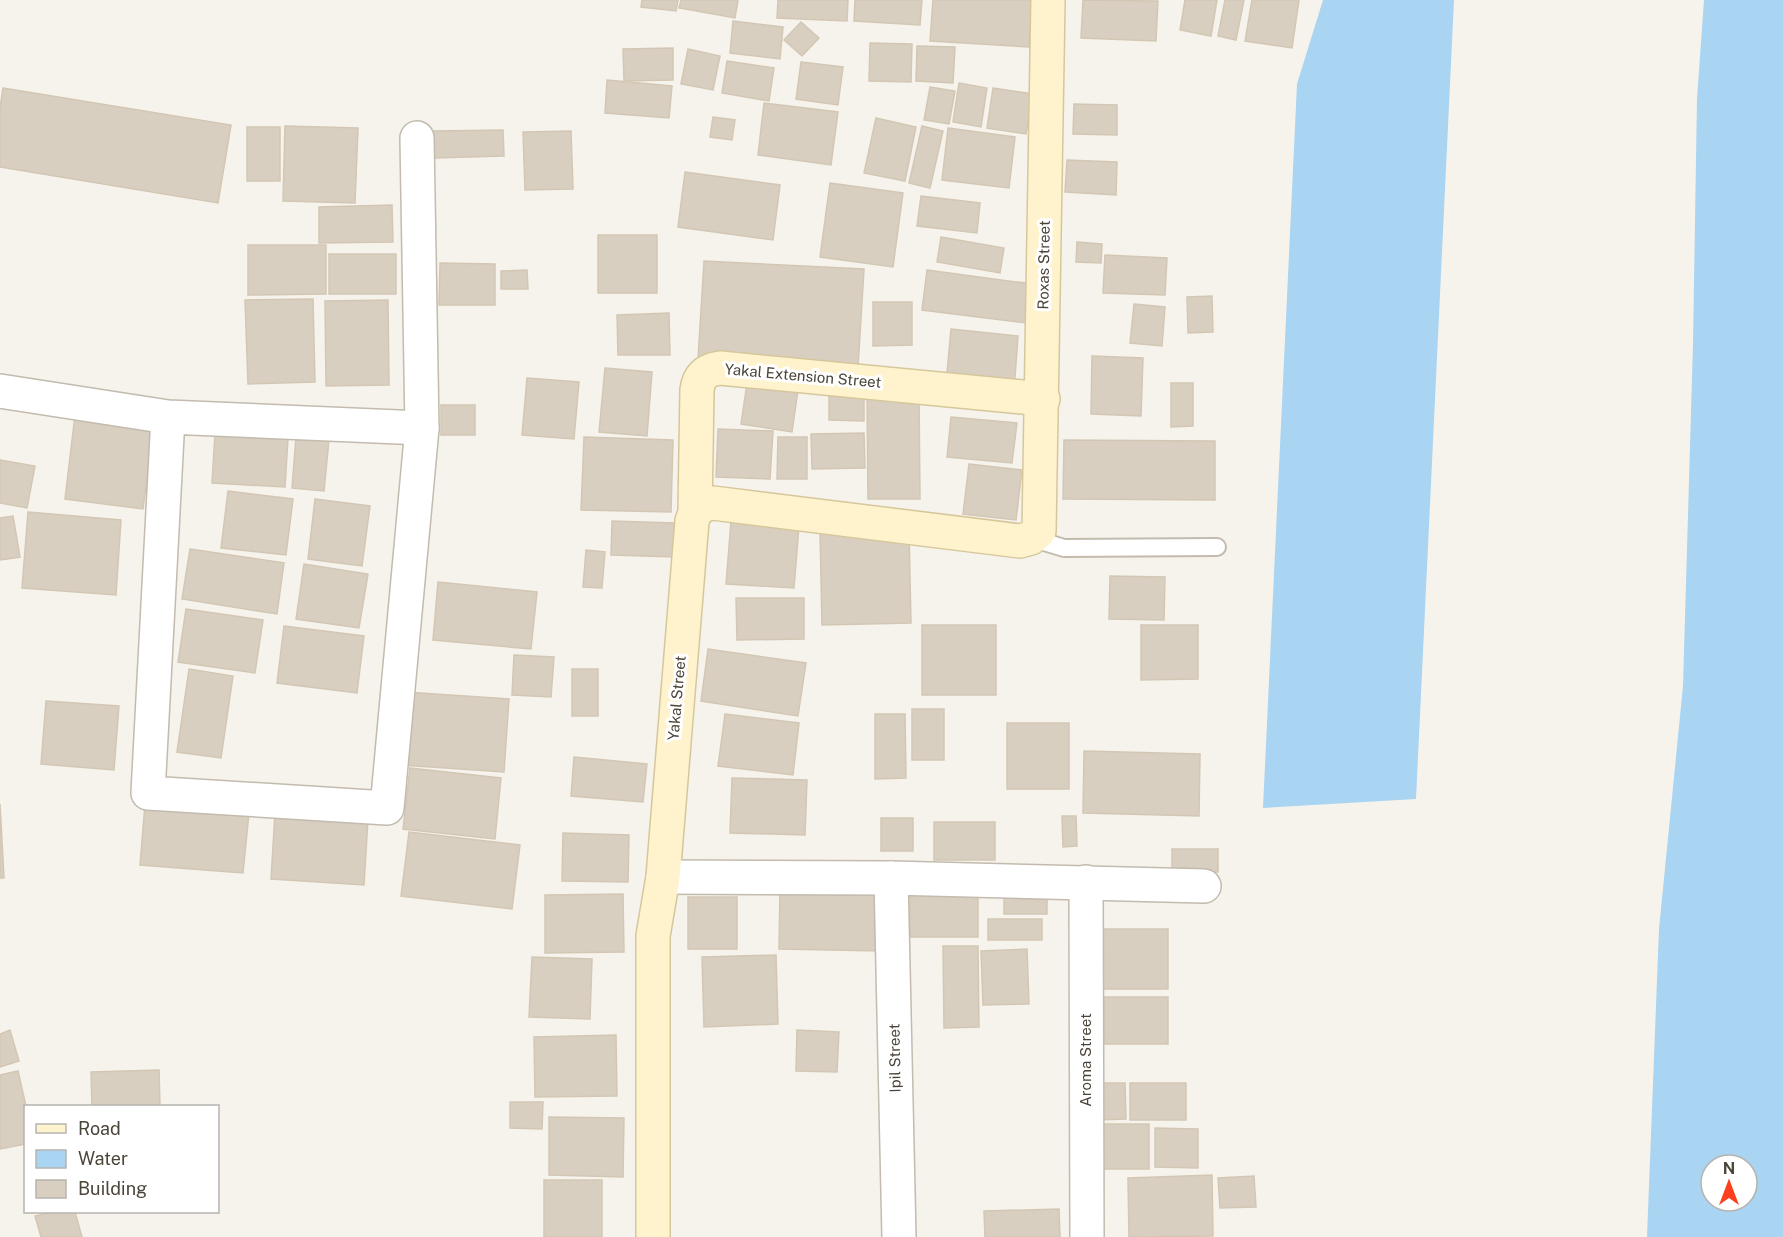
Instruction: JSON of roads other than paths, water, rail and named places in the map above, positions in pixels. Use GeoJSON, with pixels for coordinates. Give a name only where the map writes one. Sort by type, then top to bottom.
{"type":"FeatureCollection","features":[{"type":"Feature","properties":{"kind":"street","name":"Roxas Street"},"geometry":{"type":"LineString","coordinates":[[1035,534],[1042,399],[1048,0]]}},
{"type":"Feature","properties":{"kind":"street"},"geometry":{"type":"LineString","coordinates":[[168,417],[148,793],[387,808],[422,428],[417,138]]}},
{"type":"Feature","properties":{"kind":"street","name":"Yakal Extension Street"},"geometry":{"type":"LineString","coordinates":[[695,511],[698,381],[711,369],[720,368],[1042,399]]}},
{"type":"Feature","properties":{"kind":"street"},"geometry":{"type":"LineString","coordinates":[[0,391],[168,417],[422,428]]}},
{"type":"Feature","properties":{"kind":"street"},"geometry":{"type":"LineString","coordinates":[[695,511],[703,505],[714,503],[1020,540],[1035,534]]}},
{"type":"Feature","properties":{"kind":"street","name":"Yakal Street"},"geometry":{"type":"LineString","coordinates":[[653,1237],[653,936],[663,877],[692,521],[695,511]]}},
{"type":"Feature","properties":{"kind":"street"},"geometry":{"type":"LineString","coordinates":[[663,877],[891,878],[1204,885]]}},
{"type":"Feature","properties":{"kind":"street","name":"Ipil Street"},"geometry":{"type":"LineString","coordinates":[[891,878],[899,1237]]}},
{"type":"Feature","properties":{"kind":"street","name":"Aroma Street"},"geometry":{"type":"LineString","coordinates":[[1086,882],[1087,1237]]}},
{"type":"Feature","properties":{"kind":"lane"},"geometry":{"type":"LineString","coordinates":[[1035,534],[1064,548],[1217,547]]}},
{"type":"Feature","properties":{"kind":"water"},"geometry":{"type":"Polygon","coordinates":[[[1323,0],[1454,0],[1416,799],[1263,808],[1297,84],[1323,0]]]}},
{"type":"Feature","properties":{"kind":"water"},"geometry":{"type":"Polygon","coordinates":[[[1704,0],[1783,0],[1783,1237],[1647,1237],[1659,929],[1683,686],[1693,344],[1697,99],[1704,0]]]}}]}
